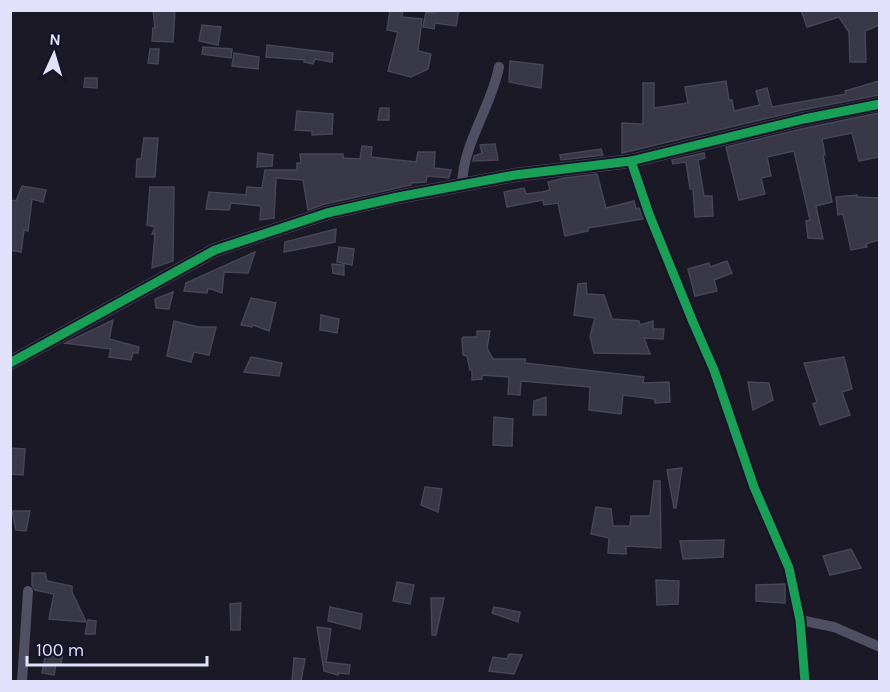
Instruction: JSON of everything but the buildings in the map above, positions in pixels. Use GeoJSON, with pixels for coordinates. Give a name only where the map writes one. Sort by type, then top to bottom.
{"type":"FeatureCollection","features":[{"type":"Feature","properties":{"kind":"street"},"geometry":{"type":"LineString","coordinates":[[462,185],[466,158],[492,92],[499,67]]}},
{"type":"Feature","properties":{"kind":"street"},"geometry":{"type":"LineString","coordinates":[[10,363],[215,250],[327,213],[515,175],[631,161],[804,119],[879,104]]}},
{"type":"Feature","properties":{"kind":"street"},"geometry":{"type":"LineString","coordinates":[[631,161],[649,214],[714,369],[754,487],[789,567],[800,620],[805,681]]}},
{"type":"Feature","properties":{"kind":"street"},"geometry":{"type":"LineString","coordinates":[[22,681],[28,591]]}},
{"type":"Feature","properties":{"kind":"street"},"geometry":{"type":"LineString","coordinates":[[800,620],[834,627],[879,646]]}},
{"type":"Feature","properties":{"kind":"cycle path"},"geometry":{"type":"LineString","coordinates":[[10,363],[215,250],[327,213],[515,175],[631,161],[804,119],[880,104]]}},
{"type":"Feature","properties":{"kind":"cycle path"},"geometry":{"type":"LineString","coordinates":[[631,161],[649,214],[714,370],[754,487],[789,568],[800,620],[805,682]]}}]}
